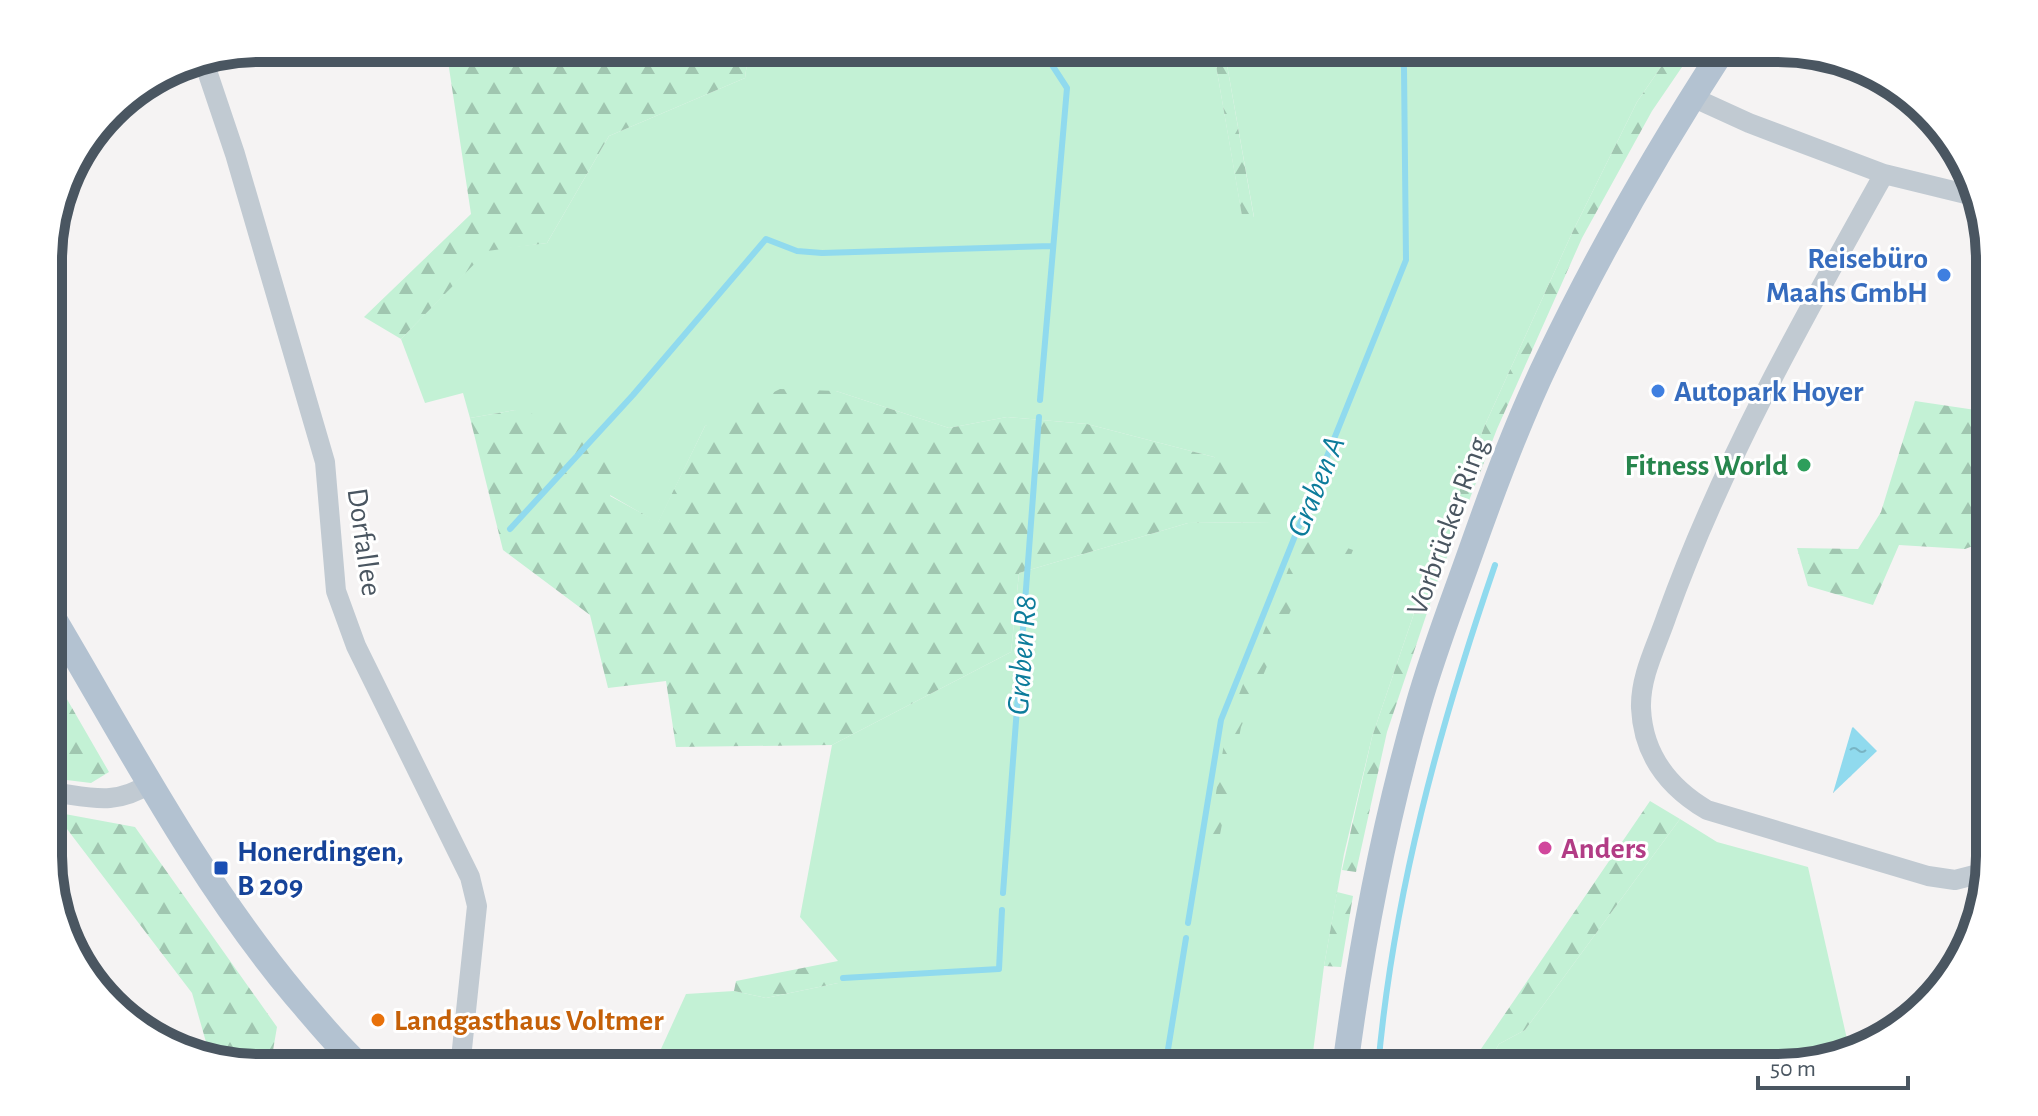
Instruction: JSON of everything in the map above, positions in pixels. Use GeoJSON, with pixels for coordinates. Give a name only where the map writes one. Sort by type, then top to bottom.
{"type":"FeatureCollection","features":[{"type":"Feature","properties":{"kind":"main road","name":"Vorbrücker Ring"},"geometry":{"type":"LineString","coordinates":[[1347,1054],[1381,851],[1419,702],[1511,444],[1547,360],[1599,259],[1715,62]]}},
{"type":"Feature","properties":{"kind":"main road"},"geometry":{"type":"LineString","coordinates":[[62,633],[211,881],[274,969],[350,1054]]}},
{"type":"Feature","properties":{"kind":"street","name":"Dorfallee"},"geometry":{"type":"LineString","coordinates":[[207,70],[235,154],[325,462],[336,591],[356,646],[470,877],[477,906],[461,1054]]}},
{"type":"Feature","properties":{"kind":"street"},"geometry":{"type":"LineString","coordinates":[[1692,97],[1749,123],[1884,174],[1964,194]]}},
{"type":"Feature","properties":{"kind":"street"},"geometry":{"type":"LineString","coordinates":[[1884,174],[1780,362],[1699,532],[1642,684],[1644,733],[1665,777],[1687,798],[1707,810],[1928,876],[1955,880],[1974,875]]}},
{"type":"Feature","properties":{"kind":"street"},"geometry":{"type":"LineString","coordinates":[[62,794],[112,800],[134,794],[151,783]]}},
{"type":"Feature","properties":{"kind":"green space"},"geometry":{"type":"Polygon","coordinates":[[[448,62],[747,62],[745,78],[609,136],[547,243],[487,251],[401,339],[364,317],[471,214],[448,62]]]}},
{"type":"Feature","properties":{"kind":"green space"},"geometry":{"type":"Polygon","coordinates":[[[747,62],[1215,62],[1242,215],[1254,217],[1226,62],[1664,62],[1637,102],[1572,233],[1485,425],[1426,578],[1372,737],[1344,854],[1324,966],[1313,1054],[659,1054],[686,994],[734,991],[766,998],[838,983],[838,961],[800,917],[832,745],[1011,652],[1019,573],[1188,523],[1277,522],[1214,457],[1087,424],[1007,417],[949,428],[836,391],[705,426],[658,523],[610,495],[515,410],[470,418],[463,393],[425,403],[401,339],[487,250],[547,243],[609,136],[745,78],[747,62]]]}},
{"type":"Feature","properties":{"kind":"green space"},"geometry":{"type":"Polygon","coordinates":[[[1215,62],[1226,62],[1254,218],[1242,216],[1215,62]]]}},
{"type":"Feature","properties":{"kind":"green space"},"geometry":{"type":"Polygon","coordinates":[[[1664,62],[1685,62],[1652,111],[1582,238],[1497,429],[1438,580],[1387,732],[1356,872],[1342,870],[1372,737],[1426,578],[1485,425],[1572,233],[1637,102],[1664,62]]]}},
{"type":"Feature","properties":{"kind":"green space"},"geometry":{"type":"Polygon","coordinates":[[[780,389],[836,391],[949,428],[1007,417],[1087,424],[1214,457],[1285,498],[1278,522],[1188,523],[1019,573],[1011,652],[832,745],[676,747],[666,681],[608,688],[590,615],[503,550],[470,418],[515,410],[577,424],[625,459],[610,496],[658,522],[705,426],[780,389]]]}},
{"type":"Feature","properties":{"kind":"green space"},"geometry":{"type":"Polygon","coordinates":[[[1915,401],[1976,410],[1976,545],[1965,549],[1899,545],[1873,605],[1808,586],[1797,548],[1858,549],[1881,512],[1915,401]]]}},
{"type":"Feature","properties":{"kind":"green space"},"geometry":{"type":"Polygon","coordinates":[[[1303,532],[1353,550],[1347,565],[1314,556],[1241,727],[1216,855],[1206,855],[1227,725],[1303,532]]]}},
{"type":"Feature","properties":{"kind":"green space"},"geometry":{"type":"Polygon","coordinates":[[[62,691],[109,772],[91,783],[62,779],[62,691]]]}},
{"type":"Feature","properties":{"kind":"green space"},"geometry":{"type":"Polygon","coordinates":[[[1650,801],[1680,819],[1525,1030],[1499,1044],[1493,1054],[1478,1054],[1650,801]]]}},
{"type":"Feature","properties":{"kind":"green space"},"geometry":{"type":"Polygon","coordinates":[[[62,813],[135,827],[277,1027],[272,1054],[207,1046],[192,993],[62,822],[62,813]]]}},
{"type":"Feature","properties":{"kind":"green space"},"geometry":{"type":"Polygon","coordinates":[[[1680,819],[1717,842],[1808,867],[1847,1041],[1791,1054],[1493,1054],[1499,1044],[1525,1030],[1680,819]]]}},
{"type":"Feature","properties":{"kind":"green space"},"geometry":{"type":"Polygon","coordinates":[[[1337,892],[1353,896],[1341,967],[1324,966],[1337,892]]]}},
{"type":"Feature","properties":{"kind":"green space"},"geometry":{"type":"Polygon","coordinates":[[[838,961],[838,983],[766,998],[734,991],[736,981],[838,961]]]}},
{"type":"Feature","properties":{"kind":"water"},"geometry":{"type":"Polygon","coordinates":[[[1852,728],[1877,751],[1833,793],[1852,728]]]}},
{"type":"Feature","properties":{"kind":"waterway","name":"Graben R8"},"geometry":{"type":"LineString","coordinates":[[1040,400],[1067,88],[1050,62]]}},
{"type":"Feature","properties":{"kind":"waterway","name":"Graben A"},"geometry":{"type":"LineString","coordinates":[[1188,923],[1221,720],[1406,260],[1402,62]]}},
{"type":"Feature","properties":{"kind":"waterway"},"geometry":{"type":"LineString","coordinates":[[510,529],[633,395],[766,239],[797,251],[822,253],[1052,246]]}},
{"type":"Feature","properties":{"kind":"waterway","name":"Graben R8"},"geometry":{"type":"LineString","coordinates":[[1003,893],[1039,417]]}},
{"type":"Feature","properties":{"kind":"waterway"},"geometry":{"type":"LineString","coordinates":[[1380,1054],[1395,940],[1421,813],[1455,688],[1495,565]]}},
{"type":"Feature","properties":{"kind":"waterway","name":"Graben R8"},"geometry":{"type":"LineString","coordinates":[[843,978],[999,969],[1002,910]]}},
{"type":"Feature","properties":{"kind":"waterway","name":"Graben A"},"geometry":{"type":"LineString","coordinates":[[1167,1054],[1186,938]]}},
{"type":"Feature","properties":{"kind":"place","name":"Reisebüro Maahs GmbH"},"geometry":{"type":"Point","coordinates":[1944,275]}},
{"type":"Feature","properties":{"kind":"place","name":"Autopark Hoyer"},"geometry":{"type":"Point","coordinates":[1658,391]}},
{"type":"Feature","properties":{"kind":"place","name":"Fitness World"},"geometry":{"type":"Point","coordinates":[1804,465]}},
{"type":"Feature","properties":{"kind":"place","name":"Anders"},"geometry":{"type":"Point","coordinates":[1545,848]}},
{"type":"Feature","properties":{"kind":"place","name":"Honerdingen, B 209"},"geometry":{"type":"Point","coordinates":[221,868]}},
{"type":"Feature","properties":{"kind":"place","name":"Landgasthaus Voltmer"},"geometry":{"type":"Point","coordinates":[378,1020]}}]}
